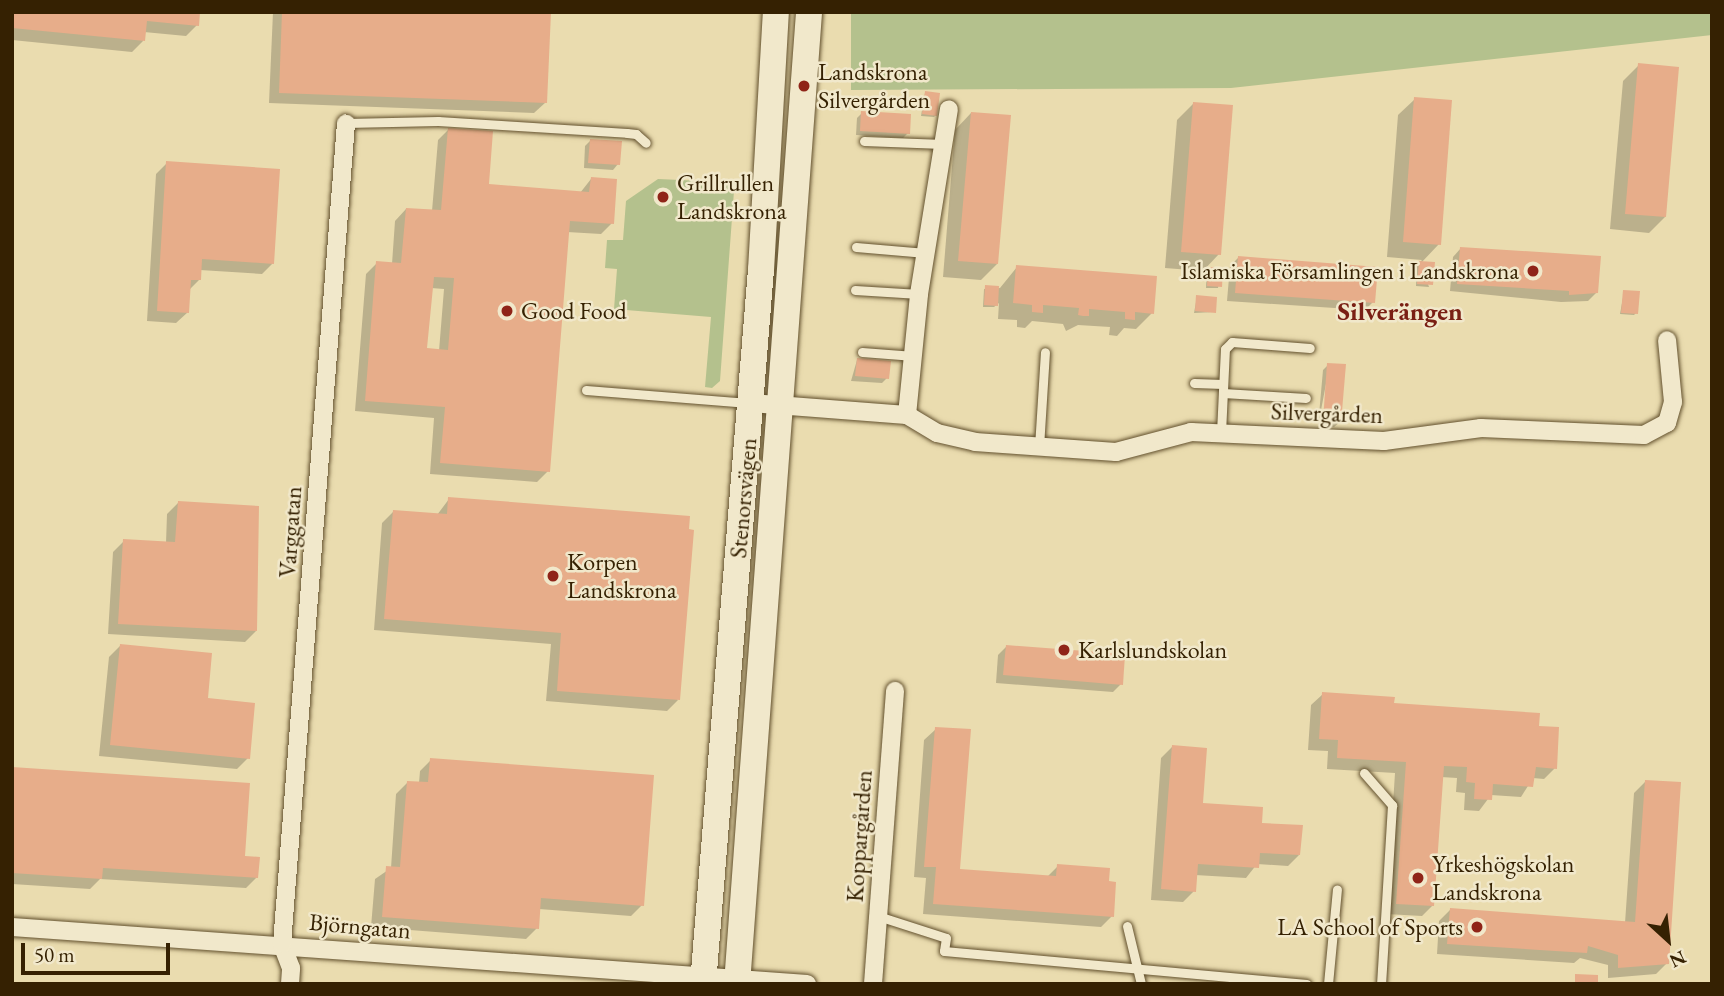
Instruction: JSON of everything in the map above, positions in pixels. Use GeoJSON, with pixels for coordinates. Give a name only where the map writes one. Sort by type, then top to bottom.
{"type":"FeatureCollection","features":[{"type":"Feature","properties":{"kind":"street","name":"Stenorsvägen"},"geometry":{"type":"LineString","coordinates":[[703,980],[751,403],[776,12]]}},
{"type":"Feature","properties":{"kind":"street","name":"Stenorsvägen"},"geometry":{"type":"LineString","coordinates":[[737,981],[809,12]]}},
{"type":"Feature","properties":{"kind":"street"},"geometry":{"type":"LineString","coordinates":[[906,415],[919,294],[949,109]]}},
{"type":"Feature","properties":{"kind":"street","name":"Varggatan"},"geometry":{"type":"LineString","coordinates":[[290,984],[291,968],[282,944],[346,123]]}},
{"type":"Feature","properties":{"kind":"street","name":"Silvergården"},"geometry":{"type":"LineString","coordinates":[[751,403],[906,415],[936,433],[975,442],[1116,452],[1191,432],[1384,441],[1481,428],[1644,435],[1667,423],[1673,401],[1667,340]]}},
{"type":"Feature","properties":{"kind":"street","name":"Koppargården"},"geometry":{"type":"LineString","coordinates":[[873,984],[895,691]]}},
{"type":"Feature","properties":{"kind":"street","name":"Björngatan"},"geometry":{"type":"LineString","coordinates":[[12,927],[282,944],[703,980],[807,984]]}},
{"type":"Feature","properties":{"kind":"lane"},"geometry":{"type":"LineString","coordinates":[[346,123],[439,121],[600,131],[636,134],[646,144]]}},
{"type":"Feature","properties":{"kind":"lane"},"geometry":{"type":"LineString","coordinates":[[864,141],[943,144]]}},
{"type":"Feature","properties":{"kind":"lane"},"geometry":{"type":"LineString","coordinates":[[856,247],[926,253]]}},
{"type":"Feature","properties":{"kind":"lane"},"geometry":{"type":"LineString","coordinates":[[855,290],[919,294]]}},
{"type":"Feature","properties":{"kind":"lane"},"geometry":{"type":"LineString","coordinates":[[1221,433],[1225,349],[1232,342],[1310,348]]}},
{"type":"Feature","properties":{"kind":"lane"},"geometry":{"type":"LineString","coordinates":[[862,352],[914,356]]}},
{"type":"Feature","properties":{"kind":"lane"},"geometry":{"type":"LineString","coordinates":[[1039,447],[1045,352]]}},
{"type":"Feature","properties":{"kind":"lane"},"geometry":{"type":"LineString","coordinates":[[1194,383],[1306,398]]}},
{"type":"Feature","properties":{"kind":"lane"},"geometry":{"type":"LineString","coordinates":[[586,390],[751,403]]}},
{"type":"Feature","properties":{"kind":"lane"},"geometry":{"type":"LineString","coordinates":[[1364,773],[1392,805],[1381,984]]}},
{"type":"Feature","properties":{"kind":"lane"},"geometry":{"type":"LineString","coordinates":[[1328,984],[1337,890]]}},
{"type":"Feature","properties":{"kind":"lane"},"geometry":{"type":"LineString","coordinates":[[878,916],[946,938],[944,951],[1307,984]]}},
{"type":"Feature","properties":{"kind":"lane"},"geometry":{"type":"LineString","coordinates":[[1127,926],[1141,969],[1141,984]]}},
{"type":"Feature","properties":{"kind":"green space"},"geometry":{"type":"Polygon","coordinates":[[[851,12],[1712,12],[1712,35],[1231,88],[851,90],[851,12]]]}},
{"type":"Feature","properties":{"kind":"green space"},"geometry":{"type":"Polygon","coordinates":[[[658,179],[725,182],[734,191],[720,381],[712,388],[705,387],[711,317],[614,309],[617,269],[605,268],[607,240],[623,240],[626,201],[658,179]]]}},
{"type":"Feature","properties":{"kind":"building"},"geometry":{"type":"Polygon","coordinates":[[[12,12],[200,12],[199,26],[147,21],[145,41],[12,28],[12,12]]]}},
{"type":"Feature","properties":{"kind":"building"},"geometry":{"type":"Polygon","coordinates":[[[282,12],[551,12],[547,103],[279,93],[282,12]]]}},
{"type":"Feature","properties":{"kind":"building"},"geometry":{"type":"Polygon","coordinates":[[[1638,63],[1679,67],[1666,217],[1625,214],[1638,63]]]}},
{"type":"Feature","properties":{"kind":"building"},"geometry":{"type":"Polygon","coordinates":[[[925,91],[940,93],[937,116],[922,114],[925,91]]]}},
{"type":"Feature","properties":{"kind":"building"},"geometry":{"type":"Polygon","coordinates":[[[1414,97],[1452,100],[1441,245],[1403,242],[1414,97]]]}},
{"type":"Feature","properties":{"kind":"building"},"geometry":{"type":"Polygon","coordinates":[[[1193,102],[1233,105],[1221,255],[1181,252],[1193,102]]]}},
{"type":"Feature","properties":{"kind":"building"},"geometry":{"type":"Polygon","coordinates":[[[861,111],[911,114],[910,134],[860,131],[861,111]]]}},
{"type":"Feature","properties":{"kind":"building"},"geometry":{"type":"Polygon","coordinates":[[[971,112],[1011,115],[998,264],[958,261],[971,112]]]}},
{"type":"Feature","properties":{"kind":"building","name":"Good Food"},"geometry":{"type":"Polygon","coordinates":[[[448,128],[493,131],[489,184],[589,192],[591,177],[617,179],[614,224],[570,221],[550,472],[440,463],[445,407],[365,401],[376,261],[401,263],[406,208],[441,210],[448,128]],[[434,277],[427,348],[448,350],[454,278],[434,277]]]}},
{"type":"Feature","properties":{"kind":"building"},"geometry":{"type":"Polygon","coordinates":[[[590,139],[622,141],[620,165],[588,163],[590,139]]]}},
{"type":"Feature","properties":{"kind":"building"},"geometry":{"type":"Polygon","coordinates":[[[166,161],[280,169],[274,264],[202,259],[201,280],[191,280],[189,313],[157,311],[166,161]]]}},
{"type":"Feature","properties":{"kind":"building"},"geometry":{"type":"Polygon","coordinates":[[[1460,247],[1601,256],[1598,293],[1569,295],[1569,291],[1457,284],[1460,247]]]}},
{"type":"Feature","properties":{"kind":"building"},"geometry":{"type":"Polygon","coordinates":[[[1238,256],[1378,267],[1375,303],[1235,293],[1238,256]]]}},
{"type":"Feature","properties":{"kind":"building"},"geometry":{"type":"Polygon","coordinates":[[[1419,261],[1435,262],[1433,285],[1417,284],[1419,261]]]}},
{"type":"Feature","properties":{"kind":"building"},"geometry":{"type":"Polygon","coordinates":[[[1016,265],[1157,276],[1154,314],[1135,312],[1135,320],[1125,319],[1125,312],[1089,309],[1089,316],[1083,316],[1078,315],[1079,308],[1043,305],[1043,313],[1032,312],[1032,305],[1013,303],[1016,265]]]}},
{"type":"Feature","properties":{"kind":"building"},"geometry":{"type":"Polygon","coordinates":[[[1208,267],[1223,268],[1222,287],[1207,286],[1208,267]]]}},
{"type":"Feature","properties":{"kind":"building"},"geometry":{"type":"Polygon","coordinates":[[[985,285],[999,286],[998,306],[984,305],[985,285]]]}},
{"type":"Feature","properties":{"kind":"building"},"geometry":{"type":"Polygon","coordinates":[[[1623,290],[1640,291],[1638,314],[1621,313],[1623,290]]]}},
{"type":"Feature","properties":{"kind":"building"},"geometry":{"type":"Polygon","coordinates":[[[1196,295],[1217,297],[1216,313],[1195,311],[1196,295]]]}},
{"type":"Feature","properties":{"kind":"building"},"geometry":{"type":"Polygon","coordinates":[[[857,358],[891,361],[889,379],[855,376],[857,358]]]}},
{"type":"Feature","properties":{"kind":"building"},"geometry":{"type":"Polygon","coordinates":[[[1327,363],[1346,364],[1341,423],[1323,421],[1327,363]]]}},
{"type":"Feature","properties":{"kind":"building"},"geometry":{"type":"Polygon","coordinates":[[[448,497],[690,516],[689,529],[694,530],[680,700],[557,691],[561,633],[384,619],[393,510],[447,514],[448,497]]]}},
{"type":"Feature","properties":{"kind":"building"},"geometry":{"type":"Polygon","coordinates":[[[178,501],[259,506],[257,631],[118,624],[123,539],[175,542],[178,501]]]}},
{"type":"Feature","properties":{"kind":"building"},"geometry":{"type":"Polygon","coordinates":[[[120,644],[212,653],[208,698],[255,703],[250,759],[110,745],[120,644]]]}},
{"type":"Feature","properties":{"kind":"building"},"geometry":{"type":"Polygon","coordinates":[[[1006,645],[1125,654],[1123,685],[1003,675],[1006,645]]]}},
{"type":"Feature","properties":{"kind":"building"},"geometry":{"type":"Polygon","coordinates":[[[1322,692],[1395,697],[1394,703],[1540,713],[1539,726],[1559,727],[1557,769],[1536,767],[1533,787],[1493,784],[1492,800],[1474,799],[1475,783],[1466,782],[1467,767],[1444,766],[1434,906],[1396,904],[1406,762],[1337,758],[1338,740],[1319,739],[1322,692]]]}},
{"type":"Feature","properties":{"kind":"building"},"geometry":{"type":"Polygon","coordinates":[[[935,727],[971,729],[960,869],[1056,876],[1057,864],[1110,868],[1109,881],[1116,882],[1114,917],[933,904],[936,867],[924,867],[935,727]]]}},
{"type":"Feature","properties":{"kind":"building"},"geometry":{"type":"Polygon","coordinates":[[[1172,745],[1207,748],[1203,803],[1263,807],[1262,823],[1303,825],[1300,855],[1260,853],[1259,868],[1198,864],[1196,892],[1161,889],[1172,745]]]}},
{"type":"Feature","properties":{"kind":"building"},"geometry":{"type":"Polygon","coordinates":[[[430,758],[654,775],[644,906],[541,898],[539,929],[382,917],[386,866],[400,867],[407,781],[428,782],[430,758]]]}},
{"type":"Feature","properties":{"kind":"building"},"geometry":{"type":"Polygon","coordinates":[[[12,767],[250,783],[245,856],[260,857],[258,878],[103,868],[102,879],[12,873],[12,767]]]}},
{"type":"Feature","properties":{"kind":"building"},"geometry":{"type":"Polygon","coordinates":[[[1645,780],[1681,782],[1669,964],[1618,968],[1618,955],[1588,946],[1587,953],[1447,944],[1450,908],[1635,922],[1645,780]]]}},
{"type":"Feature","properties":{"kind":"building"},"geometry":{"type":"Polygon","coordinates":[[[1575,974],[1598,975],[1598,984],[1575,984],[1575,974]]]}},
{"type":"Feature","properties":{"kind":"place","name":"Landskrona Silvergården"},"geometry":{"type":"Point","coordinates":[804,86]}},
{"type":"Feature","properties":{"kind":"place","name":"Grillrullen Landskrona"},"geometry":{"type":"Point","coordinates":[663,197]}},
{"type":"Feature","properties":{"kind":"place","name":"Islamiska Församlingen i Landskrona"},"geometry":{"type":"Point","coordinates":[1533,271]}},
{"type":"Feature","properties":{"kind":"place","name":"Good Food"},"geometry":{"type":"Point","coordinates":[507,311]}},
{"type":"Feature","properties":{"kind":"place","name":"Korpen Landskrona"},"geometry":{"type":"Point","coordinates":[553,576]}},
{"type":"Feature","properties":{"kind":"place","name":"Karlslundskolan"},"geometry":{"type":"Point","coordinates":[1064,650]}},
{"type":"Feature","properties":{"kind":"place","name":"Yrkeshögskolan Landskrona"},"geometry":{"type":"Point","coordinates":[1418,878]}},
{"type":"Feature","properties":{"kind":"place","name":"LA School of Sports"},"geometry":{"type":"Point","coordinates":[1477,927]}},
{"type":"Feature","properties":{"kind":"district","name":"Silverängen"},"geometry":{"type":"Point","coordinates":[1400,312]}}]}
